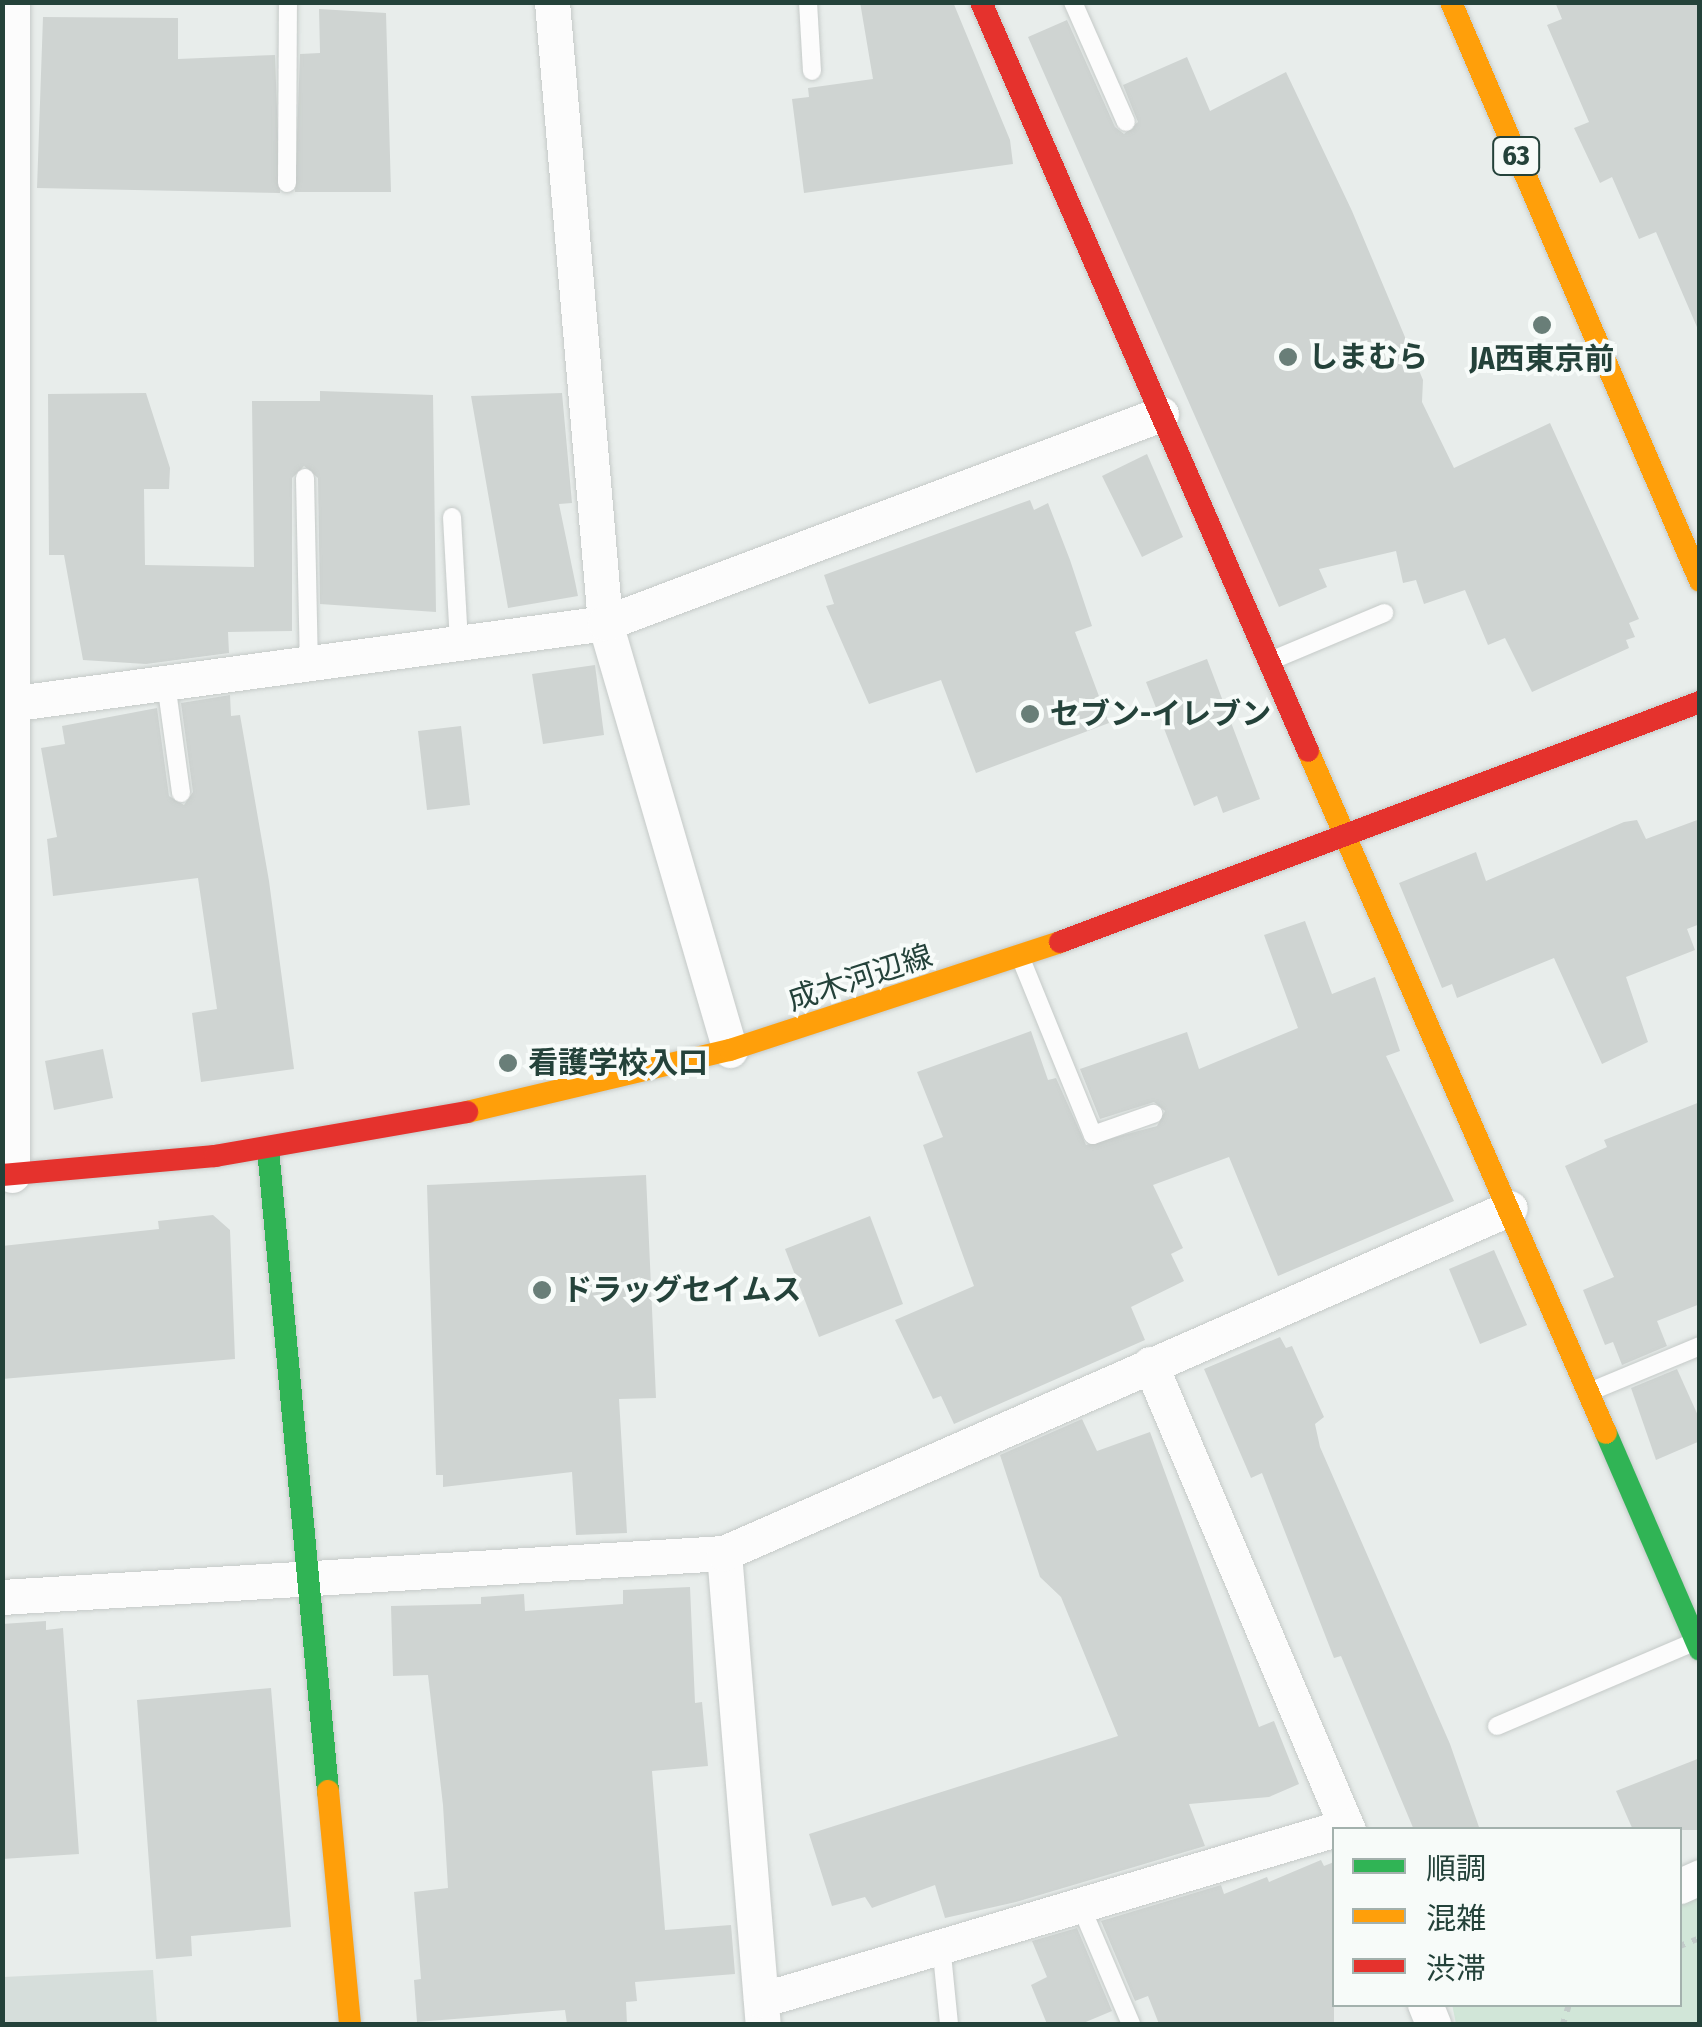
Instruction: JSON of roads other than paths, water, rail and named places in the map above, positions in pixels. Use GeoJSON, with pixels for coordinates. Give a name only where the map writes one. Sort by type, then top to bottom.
{"type":"FeatureCollection","features":[{"type":"Feature","properties":{"kind":"street"},"geometry":{"type":"LineString","coordinates":[[7,1175],[12,2]]}},
{"type":"Feature","properties":{"kind":"street"},"geometry":{"type":"LineString","coordinates":[[552,2],[604,623],[730,1050]]}},
{"type":"Feature","properties":{"kind":"street"},"geometry":{"type":"LineString","coordinates":[[981,2],[1698,1646]]}},
{"type":"Feature","properties":{"kind":"street","name":"63"},"geometry":{"type":"LineString","coordinates":[[1451,2],[1700,581]]}},
{"type":"Feature","properties":{"kind":"street"},"geometry":{"type":"LineString","coordinates":[[7,704],[604,623],[1161,414]]}},
{"type":"Feature","properties":{"kind":"street","name":"成木河辺線"},"geometry":{"type":"LineString","coordinates":[[7,1175],[268,1149],[496,1110],[730,1050],[1020,957],[1700,702]]}},
{"type":"Feature","properties":{"kind":"street"},"geometry":{"type":"LineString","coordinates":[[268,1149],[350,2024]]}},
{"type":"Feature","properties":{"kind":"street"},"geometry":{"type":"LineString","coordinates":[[2,1597],[724,1553],[1510,1208]]}},
{"type":"Feature","properties":{"kind":"street"},"geometry":{"type":"LineString","coordinates":[[1150,1364],[1347,1827]]}},
{"type":"Feature","properties":{"kind":"street"},"geometry":{"type":"LineString","coordinates":[[724,1553],[762,2012],[941,1944],[1078,1901],[1332,1832]]}},
{"type":"Feature","properties":{"kind":"lane"},"geometry":{"type":"LineString","coordinates":[[287,183],[288,2]]}},
{"type":"Feature","properties":{"kind":"lane"},"geometry":{"type":"LineString","coordinates":[[808,2],[812,71]]}},
{"type":"Feature","properties":{"kind":"lane"},"geometry":{"type":"LineString","coordinates":[[1073,2],[1126,122]]}},
{"type":"Feature","properties":{"kind":"lane"},"geometry":{"type":"LineString","coordinates":[[306,478],[308,664]]}},
{"type":"Feature","properties":{"kind":"lane"},"geometry":{"type":"LineString","coordinates":[[452,517],[459,643]]}},
{"type":"Feature","properties":{"kind":"lane"},"geometry":{"type":"LineString","coordinates":[[1270,662],[1384,612]]}},
{"type":"Feature","properties":{"kind":"lane"},"geometry":{"type":"LineString","coordinates":[[166,683],[181,793]]}},
{"type":"Feature","properties":{"kind":"lane"},"geometry":{"type":"LineString","coordinates":[[1020,957],[1093,1135],[1153,1114]]}},
{"type":"Feature","properties":{"kind":"lane"},"geometry":{"type":"LineString","coordinates":[[1589,1392],[1700,1346]]}},
{"type":"Feature","properties":{"kind":"lane"},"geometry":{"type":"LineString","coordinates":[[1497,1726],[1698,1646]]}},
{"type":"Feature","properties":{"kind":"lane"},"geometry":{"type":"LineString","coordinates":[[1078,1901],[1131,2024]]}},
{"type":"Feature","properties":{"kind":"lane"},"geometry":{"type":"LineString","coordinates":[[941,1944],[949,2024]]}},
{"type":"Feature","properties":{"kind":"place","name":"JA西東京前"},"geometry":{"type":"Point","coordinates":[1542,325]}},
{"type":"Feature","properties":{"kind":"place","name":"しまむら"},"geometry":{"type":"Point","coordinates":[1288,357]}},
{"type":"Feature","properties":{"kind":"place","name":"セブン-イレブン"},"geometry":{"type":"Point","coordinates":[1030,714]}},
{"type":"Feature","properties":{"kind":"place","name":"看護学校入口"},"geometry":{"type":"Point","coordinates":[508,1063]}},
{"type":"Feature","properties":{"kind":"place","name":"ドラッグセイムス"},"geometry":{"type":"Point","coordinates":[542,1290]}}]}
